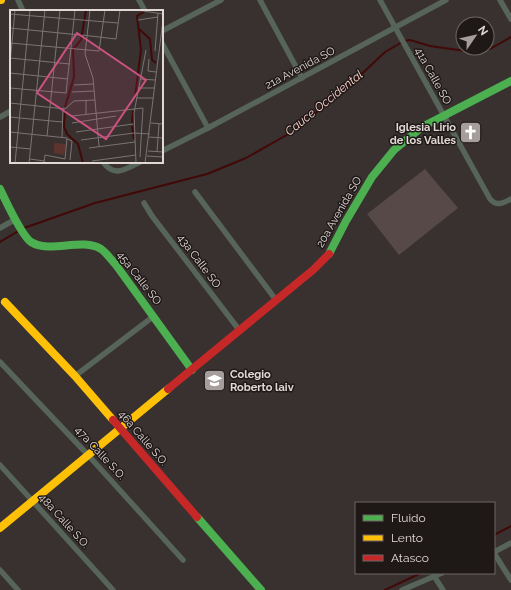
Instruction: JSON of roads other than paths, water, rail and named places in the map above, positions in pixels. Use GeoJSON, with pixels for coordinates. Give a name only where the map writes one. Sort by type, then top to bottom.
{"type":"FeatureCollection","features":[{"type":"Feature","properties":{"kind":"street"},"geometry":{"type":"LineString","coordinates":[[18,0],[23,10]]}},
{"type":"Feature","properties":{"kind":"street"},"geometry":{"type":"LineString","coordinates":[[139,0],[144,10]]}},
{"type":"Feature","properties":{"kind":"street"},"geometry":{"type":"LineString","coordinates":[[163,30],[221,0]]}},
{"type":"Feature","properties":{"kind":"street"},"geometry":{"type":"LineString","coordinates":[[260,0],[302,78]]}},
{"type":"Feature","properties":{"kind":"street","name":"41a Calle SO"},"geometry":{"type":"LineString","coordinates":[[380,0],[394,28],[406,46],[493,203],[503,204],[511,199]]}},
{"type":"Feature","properties":{"kind":"street","name":"21a Avenida SO"},"geometry":{"type":"LineString","coordinates":[[163,150],[208,128],[446,0]]}},
{"type":"Feature","properties":{"kind":"street"},"geometry":{"type":"LineString","coordinates":[[500,0],[511,19]]}},
{"type":"Feature","properties":{"kind":"street"},"geometry":{"type":"LineString","coordinates":[[163,44],[208,128]]}},
{"type":"Feature","properties":{"kind":"street","name":"20a Avenida SO"},"geometry":{"type":"LineString","coordinates":[[0,528],[313,270],[329,254],[346,221],[372,177],[394,150],[422,127],[511,81]]}},
{"type":"Feature","properties":{"kind":"street"},"geometry":{"type":"LineString","coordinates":[[0,117],[10,112]]}},
{"type":"Feature","properties":{"kind":"street"},"geometry":{"type":"LineString","coordinates":[[104,163],[108,169],[115,171],[123,170],[138,163]]}},
{"type":"Feature","properties":{"kind":"street","name":"45a Calle SO"},"geometry":{"type":"LineString","coordinates":[[0,189],[22,229],[32,242],[42,245],[88,245],[101,249],[116,265],[192,370]]}},
{"type":"Feature","properties":{"kind":"street"},"geometry":{"type":"LineString","coordinates":[[195,192],[276,300]]}},
{"type":"Feature","properties":{"kind":"street","name":"43a Calle SO"},"geometry":{"type":"LineString","coordinates":[[144,203],[152,216],[240,331]]}},
{"type":"Feature","properties":{"kind":"street"},"geometry":{"type":"LineString","coordinates":[[0,228],[16,219]]}},
{"type":"Feature","properties":{"kind":"street","name":"46a Calle S.O."},"geometry":{"type":"LineString","coordinates":[[5,302],[75,376],[261,590]]}},
{"type":"Feature","properties":{"kind":"street"},"geometry":{"type":"LineString","coordinates":[[75,376],[154,316]]}},
{"type":"Feature","properties":{"kind":"street","name":"47a Calle S.O."},"geometry":{"type":"LineString","coordinates":[[0,362],[88,455],[183,560]]}},
{"type":"Feature","properties":{"kind":"street","name":"48a Calle S.O."},"geometry":{"type":"LineString","coordinates":[[0,465],[113,590]]}},
{"type":"Feature","properties":{"kind":"street"},"geometry":{"type":"LineString","coordinates":[[495,551],[511,543]]}},
{"type":"Feature","properties":{"kind":"street"},"geometry":{"type":"LineString","coordinates":[[495,554],[511,580]]}},
{"type":"Feature","properties":{"kind":"street"},"geometry":{"type":"LineString","coordinates":[[0,570],[18,590]]}},
{"type":"Feature","properties":{"kind":"street"},"geometry":{"type":"LineString","coordinates":[[402,590],[439,574]]}},
{"type":"Feature","properties":{"kind":"street"},"geometry":{"type":"LineString","coordinates":[[434,576],[443,590]]}},
{"type":"Feature","properties":{"kind":"waterway","name":"Cauce Occidental"},"geometry":{"type":"LineString","coordinates":[[24,228],[95,203],[207,174],[246,158],[292,132],[350,85],[385,52],[404,41],[410,40],[430,46],[465,51],[490,49],[511,37]]}},
{"type":"Feature","properties":{"kind":"waterway","name":"Cauce Occidental"},"geometry":{"type":"LineString","coordinates":[[0,242],[20,230]]}},
{"type":"Feature","properties":{"kind":"waterway"},"geometry":{"type":"LineString","coordinates":[[495,534],[511,526]]}},
{"type":"Feature","properties":{"kind":"waterway"},"geometry":{"type":"LineString","coordinates":[[385,590],[419,574]]}},
{"type":"Feature","properties":{"kind":"place","name":"Iglesia Lirio de los Valles"},"geometry":{"type":"Point","coordinates":[471,133]}},
{"type":"Feature","properties":{"kind":"place","name":"Colegio Roberto laiv"},"geometry":{"type":"Point","coordinates":[215,380]}}]}
